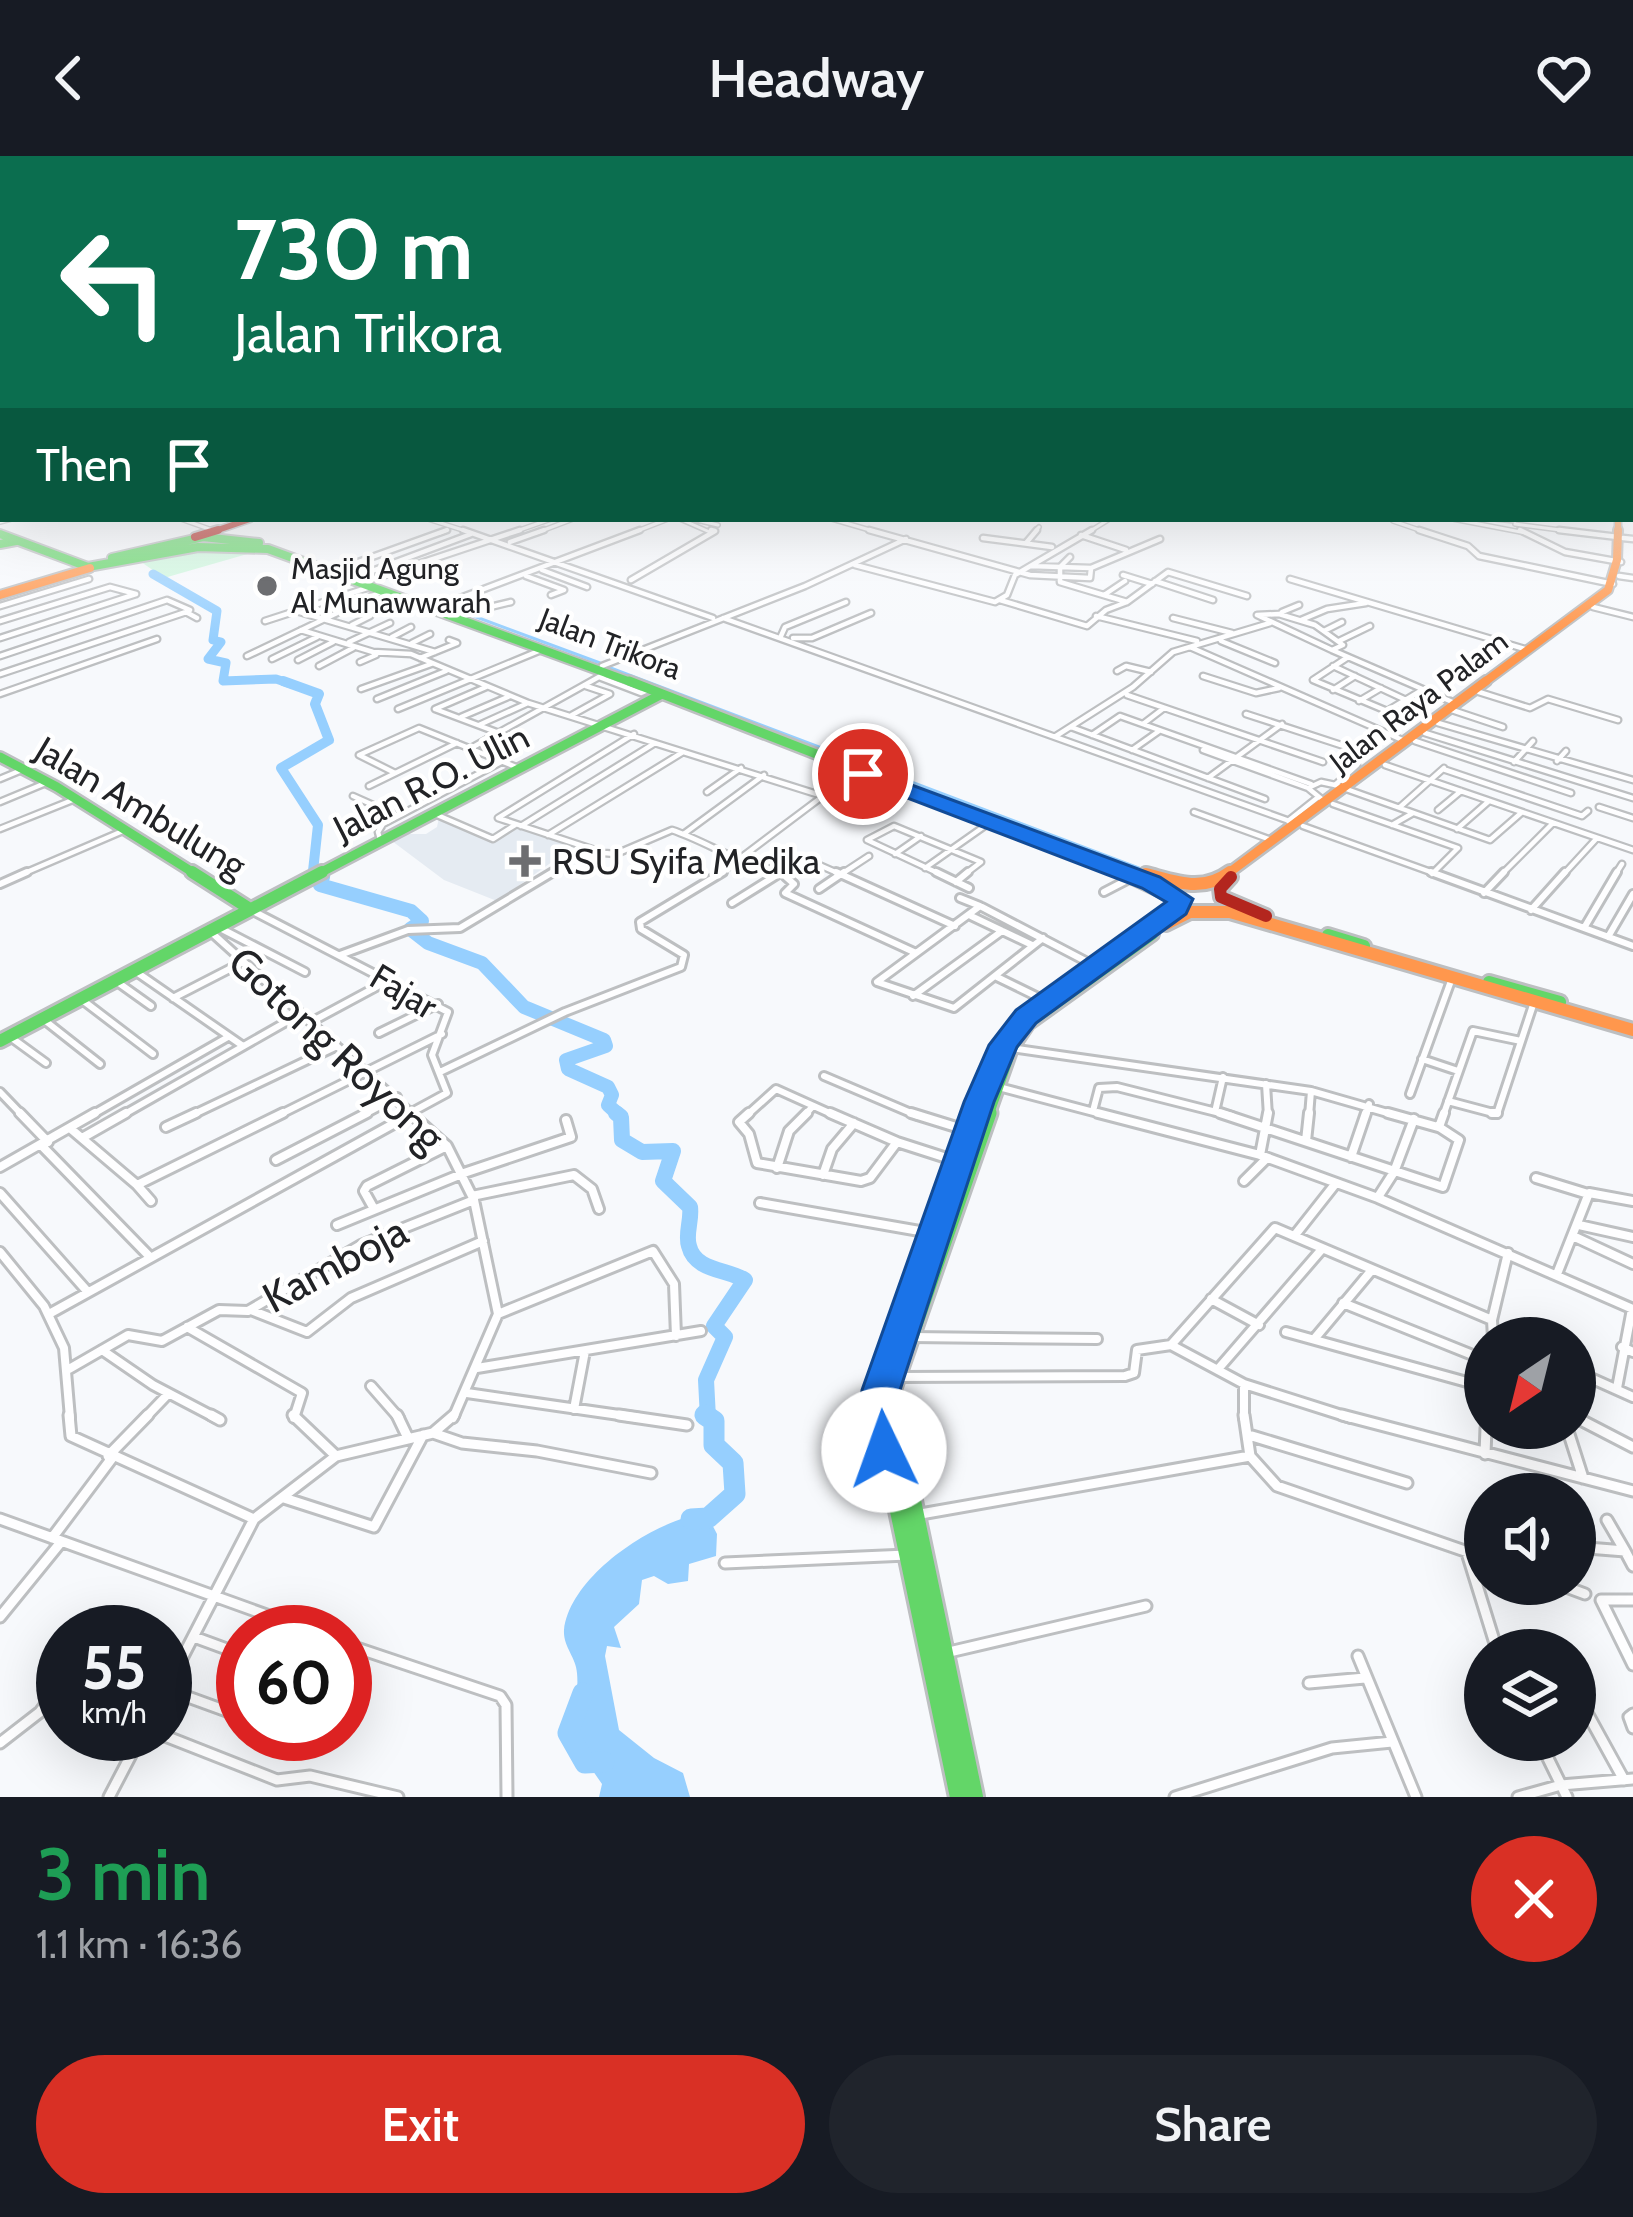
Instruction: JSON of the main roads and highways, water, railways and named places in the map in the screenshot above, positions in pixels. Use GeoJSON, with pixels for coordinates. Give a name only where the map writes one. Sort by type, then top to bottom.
{"type":"FeatureCollection","features":[{"type":"Feature","properties":{"kind":"main road"},"geometry":{"type":"LineString","coordinates":[[216,532],[242,522]]}},
{"type":"Feature","properties":{"kind":"main road"},"geometry":{"type":"LineString","coordinates":[[216,532],[250,522]]}},
{"type":"Feature","properties":{"kind":"main road","name":"Jalan Trikora"},"geometry":{"type":"LineString","coordinates":[[0,529],[16,541],[82,563],[201,543],[253,546],[369,584]]}},
{"type":"Feature","properties":{"kind":"main road","name":"Jalan Trikora"},"geometry":{"type":"LineString","coordinates":[[0,529],[90,573],[201,543],[216,532],[461,614],[654,692],[1082,851],[1221,897]]}},
{"type":"Feature","properties":{"kind":"main road"},"geometry":{"type":"LineString","coordinates":[[1620,573],[1622,529]]}},
{"type":"Feature","properties":{"kind":"main road"},"geometry":{"type":"LineString","coordinates":[[0,544],[16,541]]}},
{"type":"Feature","properties":{"kind":"main road"},"geometry":{"type":"LineString","coordinates":[[1,597],[90,573]]}},
{"type":"Feature","properties":{"kind":"main road","name":"Jalan Raya Palam"},"geometry":{"type":"LineString","coordinates":[[974,1132],[1004,1045],[1018,1024],[1177,909],[1184,889],[1216,883],[1593,607],[1615,589],[1620,573]]}},
{"type":"Feature","properties":{"kind":"main road","name":"Jalan Raya Palam"},"geometry":{"type":"LineString","coordinates":[[1343,788],[1385,765],[1620,573]]}},
{"type":"Feature","properties":{"kind":"main road","name":"Jalan Trikora"},"geometry":{"type":"LineString","coordinates":[[428,604],[1134,876],[1204,910]]}},
{"type":"Feature","properties":{"kind":"main road","name":"Jalan R.O. Ulin"},"geometry":{"type":"LineString","coordinates":[[3,1038],[605,725],[654,692]]}},
{"type":"Feature","properties":{"kind":"main road","name":"Jalan Ambulung"},"geometry":{"type":"LineString","coordinates":[[0,757],[48,782],[251,910]]}},
{"type":"Feature","properties":{"kind":"main road","name":"Jalan Raya Palam"},"geometry":{"type":"LineString","coordinates":[[974,1132],[1011,1048],[1028,1023],[1175,918],[1220,907],[1220,889],[1227,880],[1296,824]]}},
{"type":"Feature","properties":{"kind":"main road"},"geometry":{"type":"LineString","coordinates":[[1221,897],[1266,916],[1633,1027]]}},
{"type":"Feature","properties":{"kind":"main road"},"geometry":{"type":"LineString","coordinates":[[1204,910],[1231,912],[1633,1027]]}},
{"type":"Feature","properties":{"kind":"main road","name":"Jalan R.O. Ulin"},"geometry":{"type":"LineString","coordinates":[[3,1038],[220,927]]}},
{"type":"Feature","properties":{"kind":"main road"},"geometry":{"type":"LineString","coordinates":[[960,1797],[893,1426],[892,1391],[911,1337],[934,1233],[974,1132]]}},
{"type":"Feature","properties":{"kind":"main road"},"geometry":{"type":"LineString","coordinates":[[973,1797],[941,1654],[907,1555],[879,1426],[881,1390],[974,1132]]}},
{"type":"Feature","properties":{"kind":"water"},"geometry":{"type":"Polygon","coordinates":[[[706,1513],[717,1534],[716,1556],[689,1564],[688,1581],[668,1584],[654,1576],[642,1580],[639,1604],[614,1627],[621,1648],[607,1646],[605,1656],[619,1730],[654,1758],[683,1773],[690,1797],[599,1797],[602,1784],[570,1738],[577,1681],[564,1636],[570,1609],[598,1570],[618,1553],[664,1526],[706,1513]]]}},
{"type":"Feature","properties":{"kind":"waterway"},"geometry":{"type":"LineString","coordinates":[[153,574],[217,611],[213,640],[221,642],[208,659],[226,663],[223,681],[276,679],[291,684]]}},
{"type":"Feature","properties":{"kind":"waterway"},"geometry":{"type":"LineString","coordinates":[[468,614],[600,663]]}},
{"type":"Feature","properties":{"kind":"waterway"},"geometry":{"type":"LineString","coordinates":[[608,667],[1144,870]]}},
{"type":"Feature","properties":{"kind":"waterway"},"geometry":{"type":"LineString","coordinates":[[283,681],[319,694],[315,704],[329,740],[281,768],[318,825],[313,871],[318,874]]}},
{"type":"Feature","properties":{"kind":"waterway"},"geometry":{"type":"LineString","coordinates":[[318,874],[323,877],[320,885],[411,911],[422,921],[410,929],[428,943],[482,963],[524,1007],[604,1040],[606,1046],[566,1060],[568,1069],[608,1087],[612,1095],[608,1105],[620,1116]]}},
{"type":"Feature","properties":{"kind":"waterway"},"geometry":{"type":"LineString","coordinates":[[616,1113],[621,1117],[622,1140],[642,1152],[673,1151],[663,1181],[690,1207],[692,1254],[705,1265],[745,1280],[714,1326],[725,1337],[706,1380],[708,1417]]}},
{"type":"Feature","properties":{"kind":"waterway"},"geometry":{"type":"LineString","coordinates":[[691,1519],[708,1518],[735,1494],[733,1463],[714,1445],[714,1421],[708,1417]]}},
{"type":"Feature","properties":{"kind":"waterway"},"geometry":{"type":"LineString","coordinates":[[583,1693],[568,1733],[585,1763],[604,1762]]}},
{"type":"Feature","properties":{"kind":"place","name":"Masjid Agung Al Munawwarah"},"geometry":{"type":"Point","coordinates":[267,586]}},
{"type":"Feature","properties":{"kind":"place","name":"RSU Syifa Medika"},"geometry":{"type":"Point","coordinates":[525,861]}}]}
